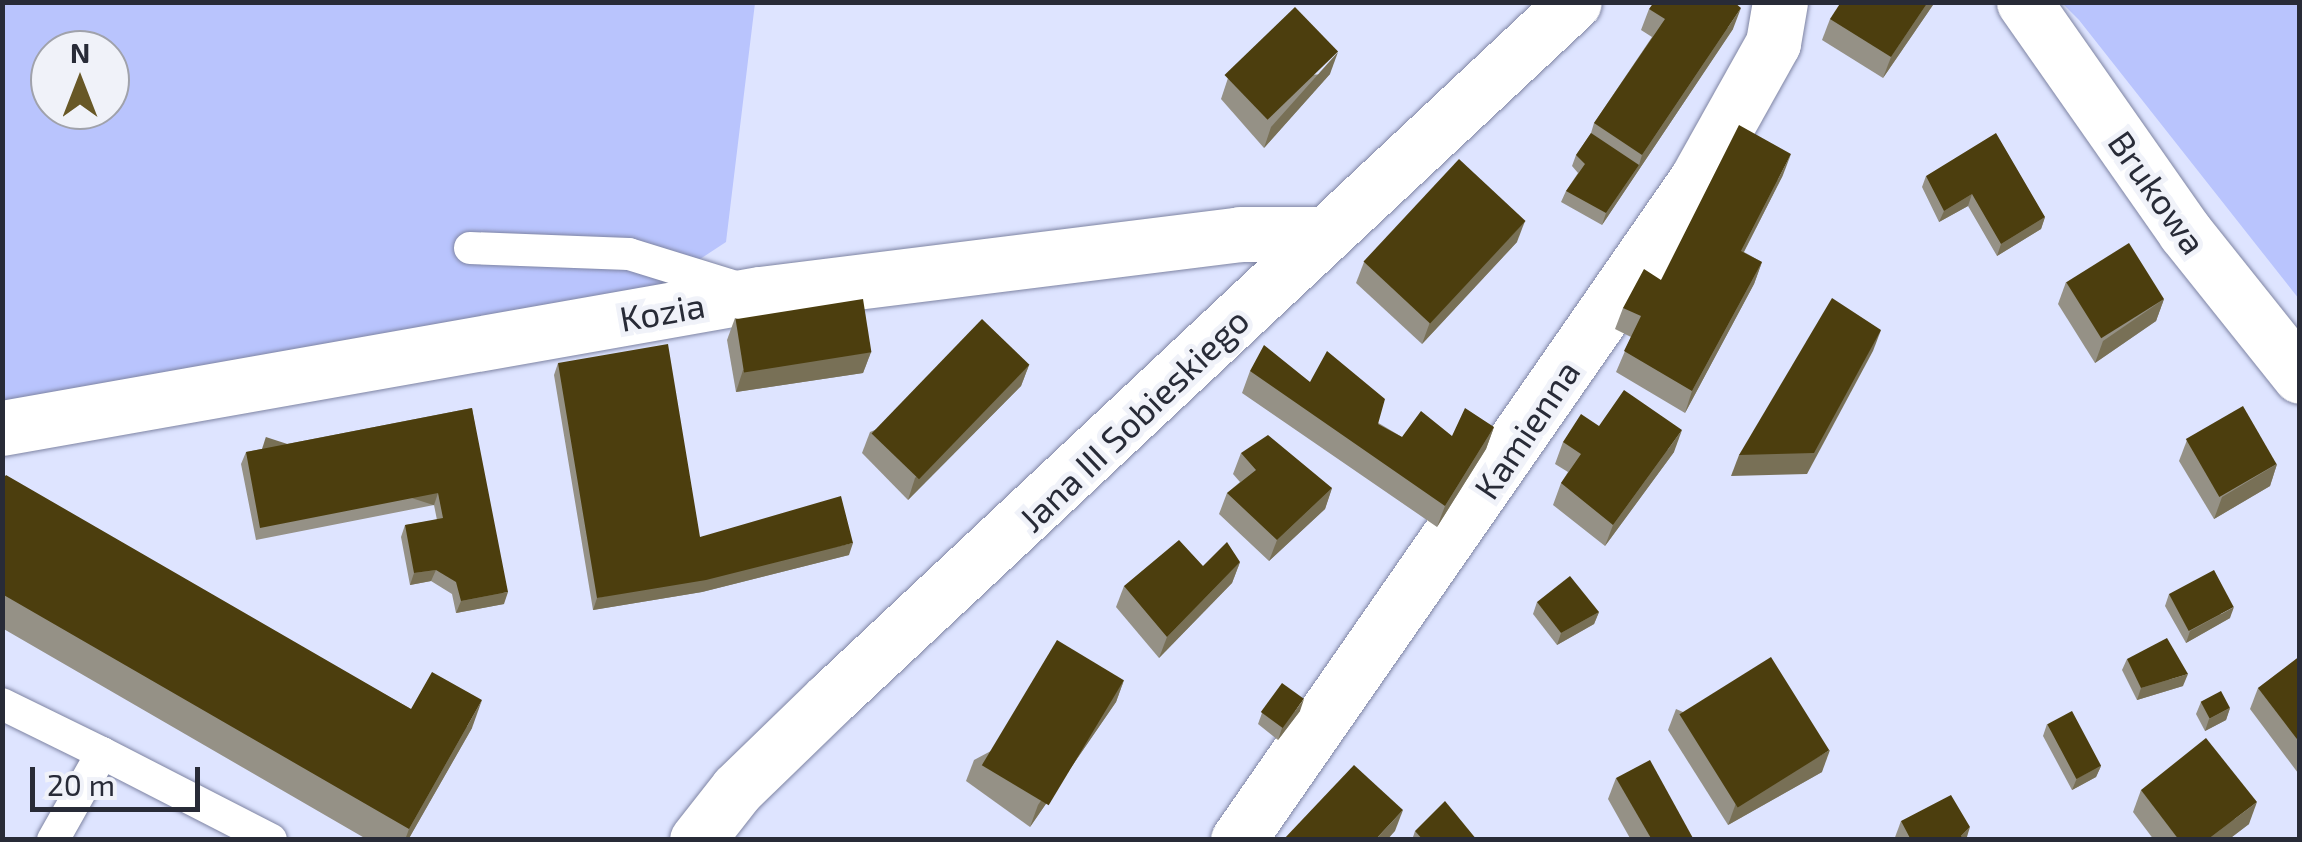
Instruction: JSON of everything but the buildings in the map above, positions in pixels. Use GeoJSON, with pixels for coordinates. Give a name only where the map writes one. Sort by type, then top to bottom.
{"type":"FeatureCollection","features":[{"type":"Feature","properties":{"kind":"street","name":"Jana III Sobieskiego"},"geometry":{"type":"LineString","coordinates":[[697,840],[737,789],[830,699],[1574,2]]}},
{"type":"Feature","properties":{"kind":"street","name":"Kamienna"},"geometry":{"type":"LineString","coordinates":[[1238,840],[1697,179],[1773,43],[1780,2]]}},
{"type":"Feature","properties":{"kind":"street","name":"Brukowa"},"geometry":{"type":"LineString","coordinates":[[2024,2],[2195,246],[2300,376]]}},
{"type":"Feature","properties":{"kind":"street","name":"Kozia"},"geometry":{"type":"LineString","coordinates":[[2,428],[760,294],[1240,234],[1326,234]]}},
{"type":"Feature","properties":{"kind":"lane"},"geometry":{"type":"LineString","coordinates":[[470,248],[628,254],[760,294]]}},
{"type":"Feature","properties":{"kind":"lane"},"geometry":{"type":"LineString","coordinates":[[2,704],[272,840]]}},
{"type":"Feature","properties":{"kind":"lane"},"geometry":{"type":"LineString","coordinates":[[53,840],[102,753]]}},
{"type":"Feature","properties":{"kind":"shaded area"},"geometry":{"type":"Polygon","coordinates":[[[3,3],[755,3],[726,242],[659,286],[3,414],[3,3]]]}},
{"type":"Feature","properties":{"kind":"shaded area"},"geometry":{"type":"Polygon","coordinates":[[[2062,3],[2299,3],[2299,299],[2079,20],[2062,3]]]}}]}
